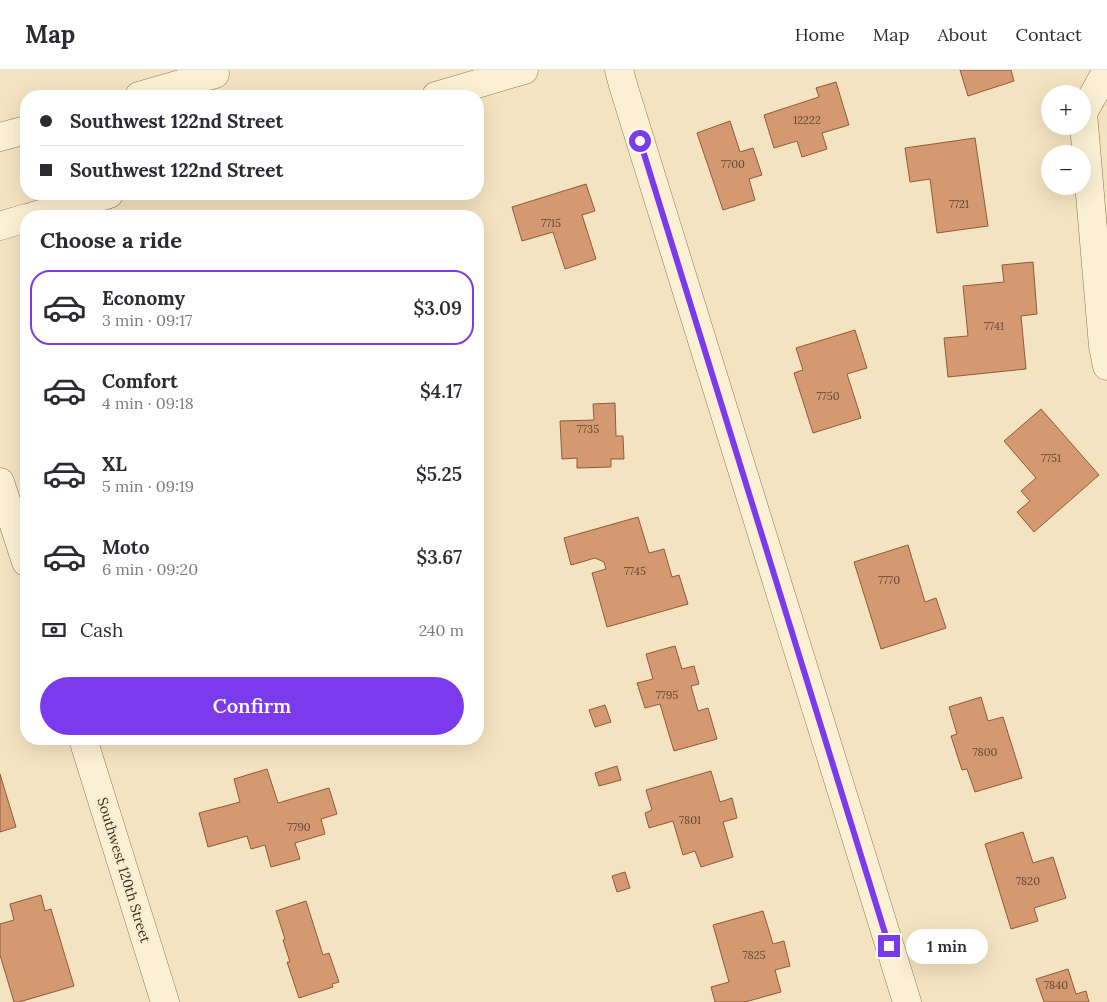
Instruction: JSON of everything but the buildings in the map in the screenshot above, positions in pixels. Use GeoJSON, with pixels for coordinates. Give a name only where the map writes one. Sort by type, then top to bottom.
{"type":"FeatureCollection","features":[{"type":"Feature","properties":{"kind":"street"},"geometry":{"type":"LineString","coordinates":[[160,90],[215,74],[213,70]]}},
{"type":"Feature","properties":{"kind":"street"},"geometry":{"type":"LineString","coordinates":[[456,90],[524,70]]}},
{"type":"Feature","properties":{"kind":"street"},"geometry":{"type":"LineString","coordinates":[[619,70],[907,1002]]}},
{"type":"Feature","properties":{"kind":"street"},"geometry":{"type":"LineString","coordinates":[[1106,72],[1083,113],[1103,346],[1107,366]]}},
{"type":"Feature","properties":{"kind":"street"},"geometry":{"type":"LineString","coordinates":[[0,137],[20,132]]}},
{"type":"Feature","properties":{"kind":"street"},"geometry":{"type":"LineString","coordinates":[[54,210],[89,200]]}},
{"type":"Feature","properties":{"kind":"street"},"geometry":{"type":"LineString","coordinates":[[0,226],[20,220]]}},
{"type":"Feature","properties":{"kind":"street"},"geometry":{"type":"LineString","coordinates":[[0,482],[20,544]]}},
{"type":"Feature","properties":{"kind":"street","name":"Southwest 120th Street"},"geometry":{"type":"LineString","coordinates":[[85,745],[165,1002]]}},
{"type":"Feature","properties":{"kind":"route"},"geometry":{"type":"LineString","coordinates":[[640,141],[889,946]]}}]}
